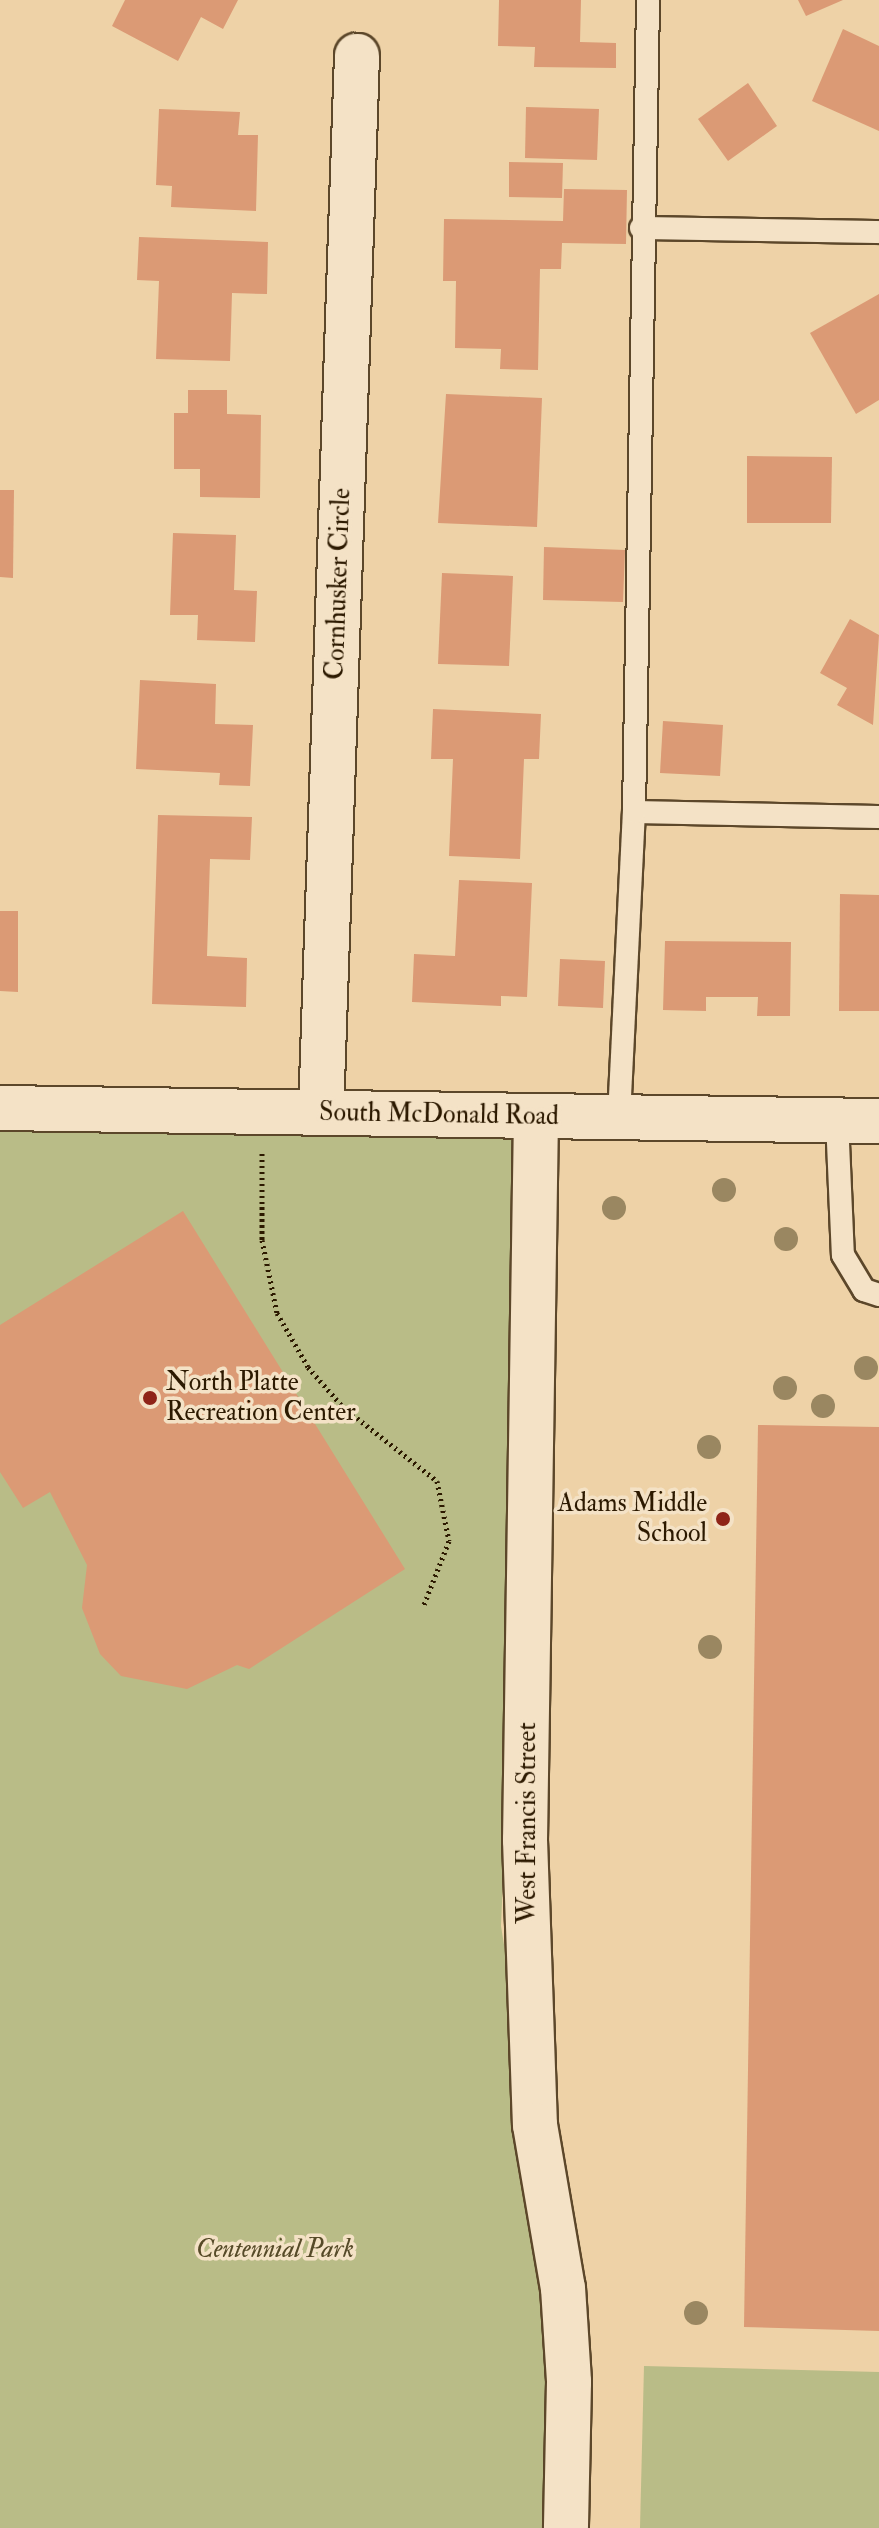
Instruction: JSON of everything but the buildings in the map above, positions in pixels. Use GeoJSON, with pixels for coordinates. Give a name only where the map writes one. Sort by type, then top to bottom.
{"type":"FeatureCollection","features":[{"type":"Feature","properties":{"kind":"street","name":"Cornhusker Circle"},"geometry":{"type":"LineString","coordinates":[[321,1113],[357,56]]}},
{"type":"Feature","properties":{"kind":"street","name":"South McDonald Road"},"geometry":{"type":"LineString","coordinates":[[0,1108],[858,1120]]}},
{"type":"Feature","properties":{"kind":"street","name":"West Francis Street"},"geometry":{"type":"LineString","coordinates":[[536,1116],[525,1840],[535,2125],[563,2288],[568,2368],[566,2528]]}},
{"type":"Feature","properties":{"kind":"lane"},"geometry":{"type":"LineString","coordinates":[[619,1117],[634,812],[641,228],[648,0]]}},
{"type":"Feature","properties":{"kind":"lane"},"geometry":{"type":"LineString","coordinates":[[641,228],[879,232]]}},
{"type":"Feature","properties":{"kind":"lane"},"geometry":{"type":"LineString","coordinates":[[634,812],[879,817]]}},
{"type":"Feature","properties":{"kind":"lane"},"geometry":{"type":"LineString","coordinates":[[858,1120],[843,1255],[864,1290],[879,1295]]}},
{"type":"Feature","properties":{"kind":"path"},"geometry":{"type":"LineString","coordinates":[[266,1112],[262,1240],[277,1313],[308,1367],[343,1407],[424,1464],[448,1513],[449,1541],[423,1607]]}},
{"type":"Feature","properties":{"kind":"green space","name":"Centennial Park"},"geometry":{"type":"Polygon","coordinates":[[[0,1089],[536,1116],[501,1926],[567,2339],[559,2528],[0,2528],[0,1089]]]}},
{"type":"Feature","properties":{"kind":"green space"},"geometry":{"type":"Polygon","coordinates":[[[644,2366],[879,2372],[879,2528],[640,2528],[644,2366]]]}},
{"type":"Feature","properties":{"kind":"place","name":"North Platte Recreation Center"},"geometry":{"type":"Point","coordinates":[150,1398]}},
{"type":"Feature","properties":{"kind":"place","name":"Adams Middle School"},"geometry":{"type":"Point","coordinates":[723,1519]}}]}
